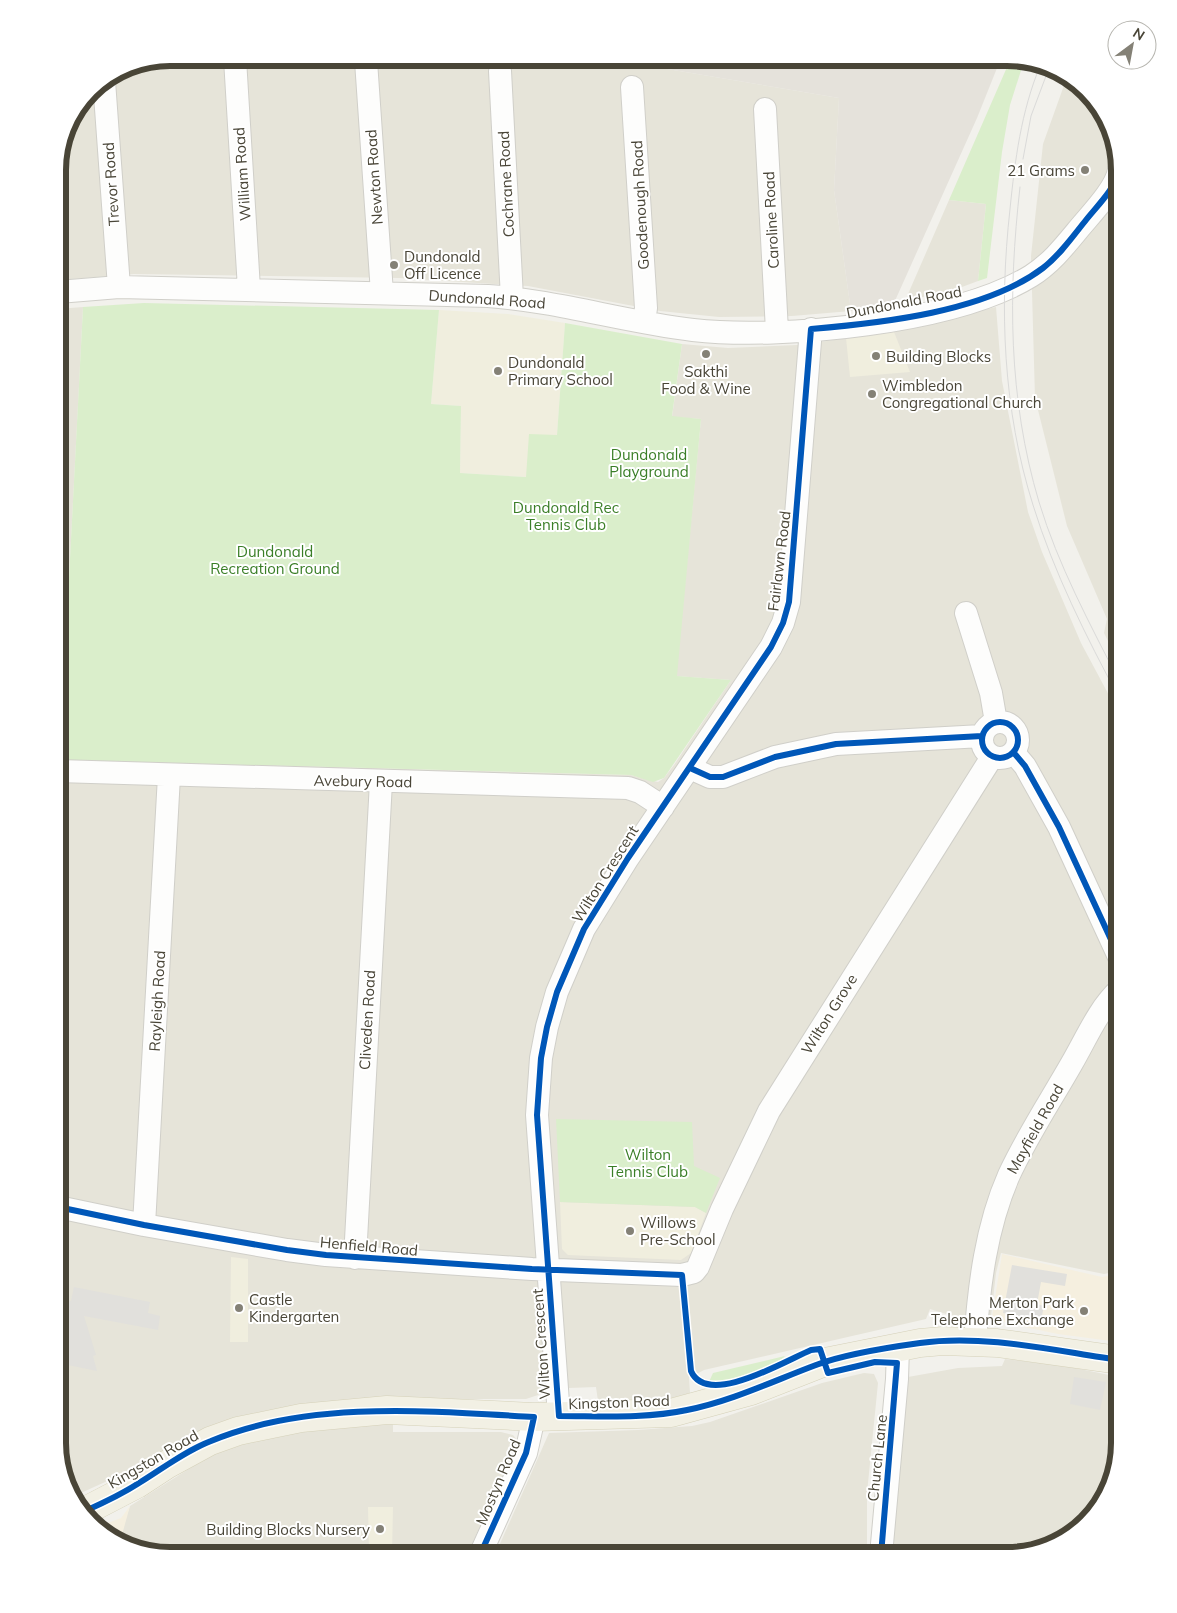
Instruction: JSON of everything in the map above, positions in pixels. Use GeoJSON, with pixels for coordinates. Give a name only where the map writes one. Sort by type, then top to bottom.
{"type":"FeatureCollection","features":[{"type":"Feature","properties":{"kind":"main road","name":"Kingston Road"},"geometry":{"type":"LineString","coordinates":[[90,1508],[137,1484],[206,1443],[245,1429],[301,1418],[387,1410],[546,1416],[654,1415],[688,1410],[752,1392],[818,1364],[943,1341],[975,1342],[1111,1359]]}},
{"type":"Feature","properties":{"kind":"street","name":"William Road"},"geometry":{"type":"LineString","coordinates":[[235,66],[249,289]]}},
{"type":"Feature","properties":{"kind":"street","name":"Newton Road"},"geometry":{"type":"LineString","coordinates":[[366,66],[382,293]]}},
{"type":"Feature","properties":{"kind":"street","name":"Cochrane Road"},"geometry":{"type":"LineString","coordinates":[[500,71],[512,298]]}},
{"type":"Feature","properties":{"kind":"street","name":"Goodenough Road"},"geometry":{"type":"LineString","coordinates":[[632,88],[646,308],[644,322]]}},
{"type":"Feature","properties":{"kind":"street","name":"Trevor Road"},"geometry":{"type":"LineString","coordinates":[[105,90],[119,287]]}},
{"type":"Feature","properties":{"kind":"street","name":"Caroline Road"},"geometry":{"type":"LineString","coordinates":[[765,109],[777,332]]}},
{"type":"Feature","properties":{"kind":"street","name":"Dundonald Road"},"geometry":{"type":"LineString","coordinates":[[66,291],[119,287],[249,289],[512,298],[709,332],[777,332],[811,329],[894,319],[962,305],[1026,279],[1043,268],[1060,252],[1095,209],[1111,184]]}},
{"type":"Feature","properties":{"kind":"street","name":"Fairlawn Road"},"geometry":{"type":"LineString","coordinates":[[690,768],[771,647],[784,623],[789,602],[811,329]]}},
{"type":"Feature","properties":{"kind":"street"},"geometry":{"type":"LineString","coordinates":[[690,768],[710,777],[722,777],[775,757],[836,744],[989,729],[1010,724],[1016,729],[1019,737],[1018,745],[1008,757],[992,757],[982,744],[989,729],[990,693],[966,613]]}},
{"type":"Feature","properties":{"kind":"street"},"geometry":{"type":"LineString","coordinates":[[1014,752],[1025,766],[1059,827],[1111,938]]}},
{"type":"Feature","properties":{"kind":"street","name":"Wilton Grove"},"geometry":{"type":"LineString","coordinates":[[682,1275],[694,1272],[698,1268],[722,1209],[769,1111],[992,757]]}},
{"type":"Feature","properties":{"kind":"street","name":"Wilton Crescent"},"geometry":{"type":"LineString","coordinates":[[546,1416],[548,1270],[537,1115],[541,1058],[547,1027],[557,992],[584,929],[690,768]]}},
{"type":"Feature","properties":{"kind":"street","name":"Avebury Road"},"geometry":{"type":"LineString","coordinates":[[66,772],[628,788],[640,792],[663,807]]}},
{"type":"Feature","properties":{"kind":"street","name":"Rayleigh Road"},"geometry":{"type":"LineString","coordinates":[[144,1225],[169,776]]}},
{"type":"Feature","properties":{"kind":"street","name":"Cliveden Road"},"geometry":{"type":"LineString","coordinates":[[355,1258],[380,782]]}},
{"type":"Feature","properties":{"kind":"street","name":"Mayfield Road"},"geometry":{"type":"LineString","coordinates":[[975,1342],[977,1306],[986,1252],[999,1202],[1008,1177],[1095,1024],[1111,1002]]}},
{"type":"Feature","properties":{"kind":"street","name":"Henfield Road"},"geometry":{"type":"LineString","coordinates":[[66,1209],[144,1225],[287,1250],[355,1258],[548,1270],[682,1275]]}},
{"type":"Feature","properties":{"kind":"street","name":"Church Lane"},"geometry":{"type":"LineString","coordinates":[[882,1547],[897,1379],[898,1348]]}},
{"type":"Feature","properties":{"kind":"street","name":"Mostyn Road"},"geometry":{"type":"LineString","coordinates":[[484,1547],[526,1453],[546,1416]]}},
{"type":"Feature","properties":{"kind":"shaded area"},"geometry":{"type":"Polygon","coordinates":[[[171,66],[649,66],[839,98],[834,190],[851,311],[792,316],[719,317],[660,311],[528,286],[399,278],[134,274],[66,279],[66,164],[68,150],[77,125],[92,102],[118,80],[144,70],[171,66]]]}},
{"type":"Feature","properties":{"kind":"shaded area"},"geometry":{"type":"Polygon","coordinates":[[[649,66],[998,66],[977,118],[894,303],[851,311],[834,190],[839,98],[649,66]]]}},
{"type":"Feature","properties":{"kind":"shaded area"},"geometry":{"type":"Polygon","coordinates":[[[1064,84],[1085,102],[1097,118],[1103,131],[1110,157],[1111,647],[1104,633],[1107,619],[1067,526],[1035,398],[1031,256],[1043,144],[1064,84]]]}},
{"type":"Feature","properties":{"kind":"shaded area"},"geometry":{"type":"Polygon","coordinates":[[[949,200],[986,204],[978,281],[954,290],[905,301],[949,200]]]}},
{"type":"Feature","properties":{"kind":"shaded area"},"geometry":{"type":"Polygon","coordinates":[[[83,307],[69,579],[66,578],[66,308],[83,307]]]}},
{"type":"Feature","properties":{"kind":"shaded area"},"geometry":{"type":"Polygon","coordinates":[[[996,307],[1002,381],[1028,512],[1042,552],[1081,643],[1111,699],[1111,1273],[1104,1274],[1001,1253],[996,1273],[991,1316],[959,1318],[930,1309],[926,1319],[704,1370],[689,1378],[690,1393],[673,1398],[598,1401],[596,1387],[542,1389],[538,1395],[526,1399],[427,1399],[227,1422],[196,1433],[114,1478],[79,1494],[70,1469],[66,1442],[66,760],[631,775],[658,782],[664,778],[674,765],[731,680],[676,676],[701,419],[672,417],[682,344],[728,348],[797,345],[894,332],[996,307]]]}},
{"type":"Feature","properties":{"kind":"shaded area","name":"Dundonald Primary School"},"geometry":{"type":"Polygon","coordinates":[[[439,310],[508,314],[565,323],[557,435],[527,477],[460,473],[461,406],[431,404],[439,310]]]}},
{"type":"Feature","properties":{"kind":"shaded area","name":"Building Blocks"},"geometry":{"type":"Polygon","coordinates":[[[894,332],[910,372],[850,377],[846,338],[894,332]]]}},
{"type":"Feature","properties":{"kind":"shaded area"},"geometry":{"type":"Polygon","coordinates":[[[66,608],[68,608],[66,651],[66,608]]]}},
{"type":"Feature","properties":{"kind":"shaded area","name":"Willows Pre-School"},"geometry":{"type":"Polygon","coordinates":[[[560,1202],[695,1207],[706,1213],[691,1253],[681,1260],[568,1255],[562,1249],[560,1202]]]}},
{"type":"Feature","properties":{"kind":"shaded area"},"geometry":{"type":"Polygon","coordinates":[[[1002,1254],[1102,1277],[1111,1275],[1111,1341],[1058,1334],[1010,1324],[992,1317],[1002,1254]]]}},
{"type":"Feature","properties":{"kind":"shaded area","name":"Castle Kindergarten"},"geometry":{"type":"Polygon","coordinates":[[[231,1257],[248,1259],[248,1342],[230,1342],[231,1257]]]}},
{"type":"Feature","properties":{"kind":"shaded area"},"geometry":{"type":"Polygon","coordinates":[[[1012,1265],[1067,1274],[1065,1286],[1041,1282],[1037,1304],[1044,1306],[1041,1320],[1003,1313],[1012,1265]]]}},
{"type":"Feature","properties":{"kind":"shaded area"},"geometry":{"type":"Polygon","coordinates":[[[74,1287],[150,1302],[148,1313],[160,1316],[158,1330],[84,1316],[96,1355],[93,1356],[97,1371],[66,1365],[66,1300],[71,1301],[74,1287]]]}},
{"type":"Feature","properties":{"kind":"shaded area"},"geometry":{"type":"Polygon","coordinates":[[[1005,1359],[1065,1366],[1111,1375],[1110,1456],[1103,1482],[1097,1495],[1070,1525],[1059,1533],[1033,1543],[1006,1547],[891,1547],[908,1377],[958,1368],[1002,1366],[1005,1359]]]}},
{"type":"Feature","properties":{"kind":"shaded area"},"geometry":{"type":"Polygon","coordinates":[[[864,1373],[874,1374],[878,1383],[867,1493],[867,1547],[499,1547],[549,1433],[692,1426],[710,1422],[822,1383],[864,1373]]]}},
{"type":"Feature","properties":{"kind":"shaded area"},"geometry":{"type":"Polygon","coordinates":[[[1074,1377],[1106,1382],[1100,1410],[1070,1404],[1074,1377]]]}},
{"type":"Feature","properties":{"kind":"shaded area"},"geometry":{"type":"Polygon","coordinates":[[[393,1423],[393,1432],[501,1432],[513,1435],[518,1441],[471,1547],[164,1547],[150,1545],[120,1534],[130,1506],[211,1455],[245,1442],[277,1435],[333,1427],[393,1423]]]}},
{"type":"Feature","properties":{"kind":"shaded area"},"geometry":{"type":"Polygon","coordinates":[[[130,1506],[122,1535],[106,1524],[121,1518],[130,1506]]]}},
{"type":"Feature","properties":{"kind":"shaded area","name":"Building Blocks Nursery"},"geometry":{"type":"Polygon","coordinates":[[[368,1507],[393,1507],[392,1547],[369,1547],[368,1507]]]}},
{"type":"Feature","properties":{"kind":"green space"},"geometry":{"type":"Polygon","coordinates":[[[1008,66],[1022,67],[1010,105],[1002,152],[987,278],[978,281],[986,204],[949,200],[1008,66]]]}},
{"type":"Feature","properties":{"kind":"green space","name":"Dundonald Recreation Ground"},"geometry":{"type":"Polygon","coordinates":[[[144,303],[439,310],[431,404],[461,406],[460,473],[526,477],[529,434],[557,435],[565,323],[682,344],[672,416],[701,419],[677,676],[731,680],[664,778],[653,782],[631,775],[66,760],[68,608],[66,608],[66,578],[69,578],[83,307],[144,303]]]}},
{"type":"Feature","properties":{"kind":"green space","name":"Wilton Tennis Club"},"geometry":{"type":"Polygon","coordinates":[[[556,1119],[692,1122],[694,1166],[720,1178],[706,1213],[695,1207],[560,1202],[556,1119]]]}},
{"type":"Feature","properties":{"kind":"green space"},"geometry":{"type":"Polygon","coordinates":[[[785,1356],[781,1360],[749,1373],[725,1381],[708,1384],[713,1373],[785,1356]]]}},
{"type":"Feature","properties":{"kind":"tram line"},"geometry":{"type":"LineString","coordinates":[[1038,71],[1023,119],[1010,209],[1005,284],[1006,358],[1010,396],[1015,433],[1023,469],[1041,530],[1072,604],[1111,682]]}},
{"type":"Feature","properties":{"kind":"tram line"},"geometry":{"type":"LineString","coordinates":[[1023,159],[1031,116],[1046,75]]}},
{"type":"Feature","properties":{"kind":"tram line"},"geometry":{"type":"LineString","coordinates":[[1020,187],[1014,266],[1013,345],[1021,424],[1039,502],[1055,549],[1111,665]]}},
{"type":"Feature","properties":{"kind":"cycle path"},"geometry":{"type":"LineString","coordinates":[[1111,188],[1061,251],[1043,268],[1019,283],[992,295],[932,313],[900,319],[811,329],[789,602],[783,623],[771,647],[628,858],[584,929],[557,992],[547,1027],[541,1058],[537,1115],[559,1416],[639,1416],[687,1410],[736,1396],[827,1361],[920,1343],[945,1341],[995,1342],[1111,1359]]}},
{"type":"Feature","properties":{"kind":"cycle path"},"geometry":{"type":"LineString","coordinates":[[1000,722],[1007,723],[1013,727],[1017,733],[1018,740],[1017,747],[1013,753],[1007,757],[1000,758],[993,757],[987,753],[983,747],[982,740],[983,733],[987,727],[993,723],[1000,722]]}},
{"type":"Feature","properties":{"kind":"cycle path"},"geometry":{"type":"LineString","coordinates":[[690,768],[710,777],[723,777],[775,757],[836,744],[982,736]]}},
{"type":"Feature","properties":{"kind":"cycle path"},"geometry":{"type":"LineString","coordinates":[[1014,753],[1025,766],[1059,827],[1111,940]]}},
{"type":"Feature","properties":{"kind":"cycle path"},"geometry":{"type":"LineString","coordinates":[[66,1209],[144,1225],[326,1255],[532,1269],[682,1275],[691,1371],[700,1381],[713,1385],[729,1384],[747,1378],[811,1350],[820,1349],[828,1373],[875,1362],[897,1363],[882,1547]]}},
{"type":"Feature","properties":{"kind":"cycle path"},"geometry":{"type":"LineString","coordinates":[[90,1509],[126,1491],[201,1445],[249,1428],[288,1419],[370,1411],[453,1412],[534,1417],[526,1453],[484,1547]]}},
{"type":"Feature","properties":{"kind":"place","name":"21 Grams"},"geometry":{"type":"Point","coordinates":[1085,170]}},
{"type":"Feature","properties":{"kind":"place","name":"Dundonald Off Licence"},"geometry":{"type":"Point","coordinates":[394,265]}},
{"type":"Feature","properties":{"kind":"place","name":"Sakthi Food & Wine"},"geometry":{"type":"Point","coordinates":[706,354]}},
{"type":"Feature","properties":{"kind":"place","name":"Building Blocks"},"geometry":{"type":"Point","coordinates":[876,356]}},
{"type":"Feature","properties":{"kind":"place","name":"Dundonald Primary School"},"geometry":{"type":"Point","coordinates":[498,371]}},
{"type":"Feature","properties":{"kind":"place","name":"Wimbledon Congregational Church"},"geometry":{"type":"Point","coordinates":[872,394]}},
{"type":"Feature","properties":{"kind":"place","name":"Willows Pre-School"},"geometry":{"type":"Point","coordinates":[630,1231]}},
{"type":"Feature","properties":{"kind":"place","name":"Castle Kindergarten"},"geometry":{"type":"Point","coordinates":[239,1308]}},
{"type":"Feature","properties":{"kind":"place","name":"Merton Park Telephone Exchange"},"geometry":{"type":"Point","coordinates":[1084,1311]}},
{"type":"Feature","properties":{"kind":"place","name":"Building Blocks Nursery"},"geometry":{"type":"Point","coordinates":[380,1529]}},
{"type":"Feature","properties":{"kind":"park label","name":"Dundonald Playground"},"geometry":{"type":"Point","coordinates":[649,462]}},
{"type":"Feature","properties":{"kind":"park label","name":"Dundonald Rec Tennis Club"},"geometry":{"type":"Point","coordinates":[566,516]}}]}
